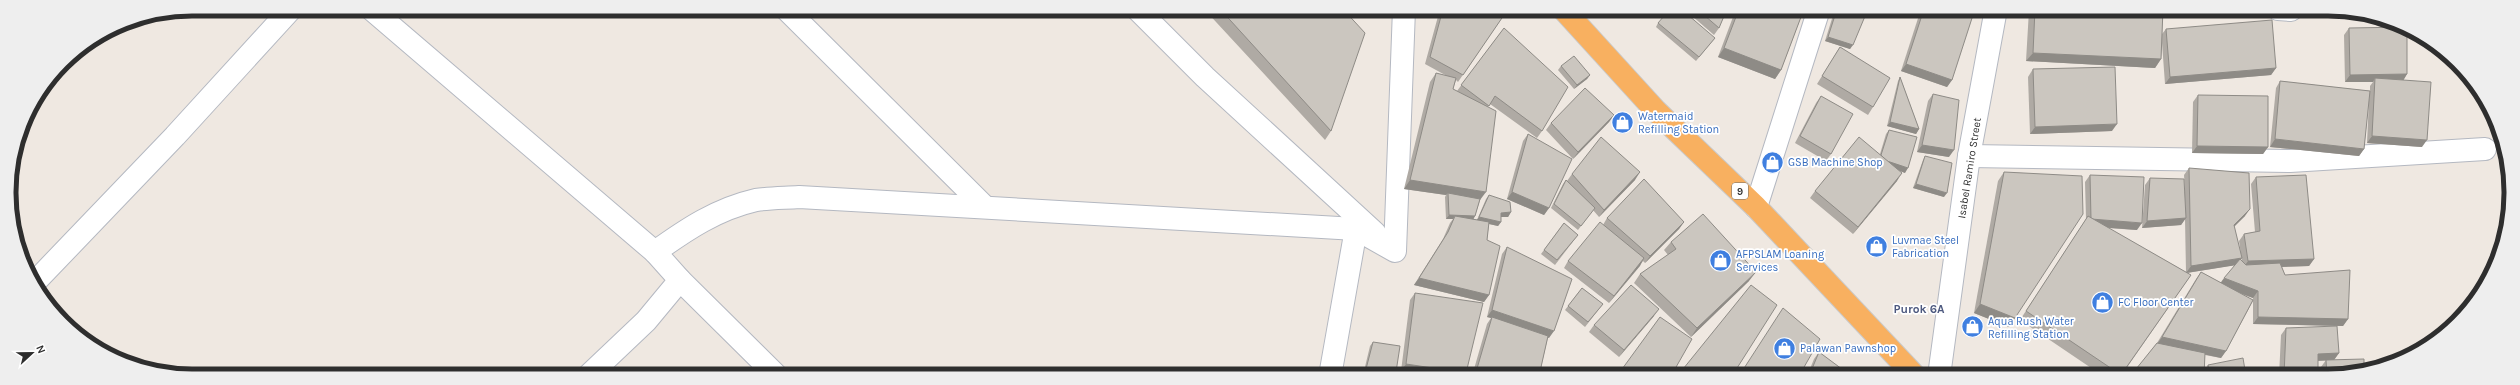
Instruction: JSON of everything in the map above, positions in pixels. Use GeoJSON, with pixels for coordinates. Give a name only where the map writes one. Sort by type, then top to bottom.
{"type":"FeatureCollection","features":[{"type":"Feature","properties":{"kind":"highway","name":"9"},"geometry":{"type":"LineString","coordinates":[[1569,16],[1656,111],[1756,207],[1908,369]]}},
{"type":"Feature","properties":{"kind":"street"},"geometry":{"type":"LineString","coordinates":[[38,278],[175,136],[285,16]]}},
{"type":"Feature","properties":{"kind":"street"},"geometry":{"type":"LineString","coordinates":[[378,16],[655,252],[680,280],[771,369]]}},
{"type":"Feature","properties":{"kind":"street"},"geometry":{"type":"LineString","coordinates":[[793,16],[985,207]]}},
{"type":"Feature","properties":{"kind":"street"},"geometry":{"type":"LineString","coordinates":[[1145,16],[1205,77],[1395,251]]}},
{"type":"Feature","properties":{"kind":"street"},"geometry":{"type":"LineString","coordinates":[[1395,251],[1404,16]]}},
{"type":"Feature","properties":{"kind":"street"},"geometry":{"type":"LineString","coordinates":[[1756,207],[1816,16]]}},
{"type":"Feature","properties":{"kind":"street","name":"Isabel Ramiro Street"},"geometry":{"type":"LineString","coordinates":[[1940,369],[1969,156],[1995,16]]}},
{"type":"Feature","properties":{"kind":"street"},"geometry":{"type":"LineString","coordinates":[[1969,156],[2290,160],[2485,149]]}},
{"type":"Feature","properties":{"kind":"street"},"geometry":{"type":"LineString","coordinates":[[655,252],[698,222],[726,208],[758,200],[799,197],[1356,229],[1395,251]]}},
{"type":"Feature","properties":{"kind":"street"},"geometry":{"type":"LineString","coordinates":[[1331,369],[1356,229]]}},
{"type":"Feature","properties":{"kind":"street"},"geometry":{"type":"LineString","coordinates":[[596,369],[646,322],[680,280]]}},
{"type":"Feature","properties":{"kind":"building"},"geometry":{"type":"Polygon","coordinates":[[[1226,16],[1349,16],[1365,33],[1331,131],[1226,16]]]}},
{"type":"Feature","properties":{"kind":"building"},"geometry":{"type":"Polygon","coordinates":[[[1441,16],[1503,16],[1463,75],[1430,57],[1441,16]]]}},
{"type":"Feature","properties":{"kind":"building"},"geometry":{"type":"Polygon","coordinates":[[[1664,16],[1689,16],[1715,38],[1699,57],[1658,23],[1664,16]]]}},
{"type":"Feature","properties":{"kind":"building"},"geometry":{"type":"Polygon","coordinates":[[[1705,16],[1724,16],[1719,28],[1705,16]]]}},
{"type":"Feature","properties":{"kind":"building"},"geometry":{"type":"Polygon","coordinates":[[[1736,16],[1801,16],[1781,70],[1724,48],[1736,16]]]}},
{"type":"Feature","properties":{"kind":"building"},"geometry":{"type":"Polygon","coordinates":[[[1835,16],[1865,16],[1853,45],[1828,37],[1835,16]]]}},
{"type":"Feature","properties":{"kind":"building"},"geometry":{"type":"Polygon","coordinates":[[[1922,16],[1973,16],[1952,80],[1906,64],[1922,16]]]}},
{"type":"Feature","properties":{"kind":"building"},"geometry":{"type":"Polygon","coordinates":[[[2035,16],[2163,16],[2161,59],[2033,53],[2035,16]]]}},
{"type":"Feature","properties":{"kind":"building"},"geometry":{"type":"Polygon","coordinates":[[[2272,20],[2276,68],[2170,77],[2166,29],[2272,20]]]}},
{"type":"Feature","properties":{"kind":"building"},"geometry":{"type":"Polygon","coordinates":[[[2390,27],[2407,35],[2407,74],[2350,75],[2349,28],[2390,27]]]}},
{"type":"Feature","properties":{"kind":"building"},"geometry":{"type":"Polygon","coordinates":[[[1504,28],[1568,87],[1542,131],[1495,96],[1489,106],[1461,85],[1504,28]]]}},
{"type":"Feature","properties":{"kind":"building"},"geometry":{"type":"Polygon","coordinates":[[[1840,47],[1890,78],[1873,107],[1822,76],[1840,47]]]}},
{"type":"Feature","properties":{"kind":"building"},"geometry":{"type":"Polygon","coordinates":[[[1574,56],[1590,75],[1577,85],[1561,66],[1574,56]]]}},
{"type":"Feature","properties":{"kind":"building"},"geometry":{"type":"Polygon","coordinates":[[[2115,67],[2117,124],[2035,127],[2033,69],[2115,67]]]}},
{"type":"Feature","properties":{"kind":"building"},"geometry":{"type":"Polygon","coordinates":[[[1436,73],[1456,78],[1453,89],[1496,111],[1486,192],[1410,180],[1436,73]]]}},
{"type":"Feature","properties":{"kind":"building"},"geometry":{"type":"Polygon","coordinates":[[[1900,77],[1919,129],[1890,122],[1900,77]]]}},
{"type":"Feature","properties":{"kind":"building"},"geometry":{"type":"Polygon","coordinates":[[[2375,78],[2431,82],[2427,140],[2372,136],[2375,78]]]}},
{"type":"Feature","properties":{"kind":"building"},"geometry":{"type":"Polygon","coordinates":[[[2280,81],[2370,91],[2364,149],[2275,139],[2280,81]]]}},
{"type":"Feature","properties":{"kind":"building"},"geometry":{"type":"Polygon","coordinates":[[[1585,88],[1614,115],[1578,152],[1551,123],[1585,88]]]}},
{"type":"Feature","properties":{"kind":"building"},"geometry":{"type":"Polygon","coordinates":[[[1933,94],[1959,100],[1954,150],[1922,145],[1933,94]]]}},
{"type":"Feature","properties":{"kind":"building"},"geometry":{"type":"Polygon","coordinates":[[[2198,95],[2268,96],[2268,147],[2197,146],[2198,95]]]}},
{"type":"Feature","properties":{"kind":"building"},"geometry":{"type":"Polygon","coordinates":[[[1821,96],[1853,114],[1831,154],[1800,136],[1821,96]]]}},
{"type":"Feature","properties":{"kind":"building"},"geometry":{"type":"Polygon","coordinates":[[[1889,130],[1917,137],[1908,168],[1887,161],[1881,155],[1889,130]]]}},
{"type":"Feature","properties":{"kind":"building"},"geometry":{"type":"Polygon","coordinates":[[[1528,134],[1572,159],[1549,208],[1512,192],[1528,134]]]}},
{"type":"Feature","properties":{"kind":"building"},"geometry":{"type":"Polygon","coordinates":[[[1601,137],[1640,172],[1604,210],[1572,174],[1601,137]]]}},
{"type":"Feature","properties":{"kind":"building"},"geometry":{"type":"Polygon","coordinates":[[[1859,137],[1902,173],[1858,227],[1815,191],[1859,137]]]}},
{"type":"Feature","properties":{"kind":"building"},"geometry":{"type":"Polygon","coordinates":[[[1925,156],[1952,163],[1947,193],[1916,184],[1925,156]]]}},
{"type":"Feature","properties":{"kind":"building"},"geometry":{"type":"Polygon","coordinates":[[[2189,168],[2249,173],[2250,209],[2234,225],[2242,258],[2191,266],[2189,168]]]}},
{"type":"Feature","properties":{"kind":"building"},"geometry":{"type":"Polygon","coordinates":[[[2004,172],[2082,176],[2083,214],[2015,318],[1980,304],[2004,172]]]}},
{"type":"Feature","properties":{"kind":"building"},"geometry":{"type":"Polygon","coordinates":[[[2090,175],[2144,177],[2142,223],[2091,219],[2090,175]]]}},
{"type":"Feature","properties":{"kind":"building"},"geometry":{"type":"Polygon","coordinates":[[[2306,175],[2314,259],[2248,261],[2244,234],[2260,231],[2256,177],[2306,175]]]}},
{"type":"Feature","properties":{"kind":"building"},"geometry":{"type":"Polygon","coordinates":[[[2150,178],[2184,179],[2186,218],[2147,221],[2150,178]]]}},
{"type":"Feature","properties":{"kind":"building"},"geometry":{"type":"Polygon","coordinates":[[[1644,179],[1684,222],[1650,256],[1607,218],[1644,179]]]}},
{"type":"Feature","properties":{"kind":"building"},"geometry":{"type":"Polygon","coordinates":[[[1566,180],[1595,208],[1581,226],[1554,204],[1566,180]]]}},
{"type":"Feature","properties":{"kind":"building"},"geometry":{"type":"Polygon","coordinates":[[[1448,193],[1480,199],[1475,216],[1449,215],[1448,193]]]}},
{"type":"Feature","properties":{"kind":"building"},"geometry":{"type":"Polygon","coordinates":[[[1489,195],[1510,202],[1511,212],[1501,213],[1501,222],[1479,217],[1489,195]]]}},
{"type":"Feature","properties":{"kind":"building"},"geometry":{"type":"Polygon","coordinates":[[[1703,214],[1756,272],[1697,328],[1640,274],[1676,249],[1671,242],[1703,214]]]}},
{"type":"Feature","properties":{"kind":"building"},"geometry":{"type":"Polygon","coordinates":[[[1455,216],[1489,222],[1487,240],[1500,246],[1489,295],[1419,278],[1448,232],[1455,216]]]}},
{"type":"Feature","properties":{"kind":"building","name":"FC Floor Center"},"geometry":{"type":"Polygon","coordinates":[[[2088,216],[2191,275],[2125,369],[2112,369],[2026,311],[2088,216]]]}},
{"type":"Feature","properties":{"kind":"building"},"geometry":{"type":"Polygon","coordinates":[[[1600,222],[1644,258],[1614,296],[1568,261],[1600,222]]]}},
{"type":"Feature","properties":{"kind":"building"},"geometry":{"type":"Polygon","coordinates":[[[1564,223],[1578,235],[1557,260],[1544,250],[1564,223]]]}},
{"type":"Feature","properties":{"kind":"building"},"geometry":{"type":"Polygon","coordinates":[[[1507,247],[1572,279],[1554,331],[1492,310],[1507,247]]]}},
{"type":"Feature","properties":{"kind":"building"},"geometry":{"type":"Polygon","coordinates":[[[2240,259],[2246,265],[2280,263],[2285,275],[2350,270],[2348,319],[2258,317],[2258,291],[2224,278],[2240,259]]]}},
{"type":"Feature","properties":{"kind":"building"},"geometry":{"type":"Polygon","coordinates":[[[2201,272],[2253,300],[2226,351],[2162,337],[2201,272]]]}},
{"type":"Feature","properties":{"kind":"building"},"geometry":{"type":"Polygon","coordinates":[[[1631,285],[1659,309],[1624,350],[1594,325],[1631,285]]]}},
{"type":"Feature","properties":{"kind":"building"},"geometry":{"type":"Polygon","coordinates":[[[1751,285],[1777,305],[1736,369],[1683,369],[1751,285]]]}},
{"type":"Feature","properties":{"kind":"building"},"geometry":{"type":"Polygon","coordinates":[[[1582,288],[1603,304],[1588,322],[1568,306],[1582,288]]]}},
{"type":"Feature","properties":{"kind":"building"},"geometry":{"type":"Polygon","coordinates":[[[1415,293],[1483,303],[1467,369],[1439,369],[1406,364],[1415,293]]]}},
{"type":"Feature","properties":{"kind":"building"},"geometry":{"type":"Polygon","coordinates":[[[1783,308],[1820,339],[1803,369],[1744,369],[1783,308]]]}},
{"type":"Feature","properties":{"kind":"building"},"geometry":{"type":"Polygon","coordinates":[[[1492,317],[1548,336],[1541,369],[1477,369],[1492,317]]]}},
{"type":"Feature","properties":{"kind":"building"},"geometry":{"type":"Polygon","coordinates":[[[1660,317],[1692,339],[1675,369],[1622,369],[1660,317]]]}},
{"type":"Feature","properties":{"kind":"building"},"geometry":{"type":"Polygon","coordinates":[[[2337,326],[2339,353],[2318,354],[2318,369],[2284,369],[2286,328],[2337,326]]]}},
{"type":"Feature","properties":{"kind":"building"},"geometry":{"type":"Polygon","coordinates":[[[1373,342],[1400,346],[1396,369],[1366,369],[1373,342]]]}},
{"type":"Feature","properties":{"kind":"building"},"geometry":{"type":"Polygon","coordinates":[[[2157,343],[2205,353],[2204,369],[2136,369],[2157,343]]]}},
{"type":"Feature","properties":{"kind":"building"},"geometry":{"type":"Polygon","coordinates":[[[1819,352],[1842,369],[1812,369],[1819,352]]]}},
{"type":"Feature","properties":{"kind":"building"},"geometry":{"type":"Polygon","coordinates":[[[2243,358],[2245,369],[2209,369],[2208,365],[2243,358]]]}},
{"type":"Feature","properties":{"kind":"building"},"geometry":{"type":"Polygon","coordinates":[[[2364,359],[2364,365],[2327,369],[2326,360],[2364,359]]]}},
{"type":"Feature","properties":{"kind":"place","name":"Watermaid Refilling Station"},"geometry":{"type":"Point","coordinates":[1622,122]}},
{"type":"Feature","properties":{"kind":"place","name":"GSB Machine Shop"},"geometry":{"type":"Point","coordinates":[1772,162]}},
{"type":"Feature","properties":{"kind":"place","name":"Luvmae Steel Fabrication"},"geometry":{"type":"Point","coordinates":[1877,246]}},
{"type":"Feature","properties":{"kind":"place","name":"AFPSLAM Loaning Services"},"geometry":{"type":"Point","coordinates":[1721,260]}},
{"type":"Feature","properties":{"kind":"place","name":"FC Floor Center"},"geometry":{"type":"Point","coordinates":[2102,302]}},
{"type":"Feature","properties":{"kind":"place","name":"Aqua Rush Water Refilling Station"},"geometry":{"type":"Point","coordinates":[1973,327]}},
{"type":"Feature","properties":{"kind":"place","name":"Palawan Pawnshop"},"geometry":{"type":"Point","coordinates":[1785,348]}},
{"type":"Feature","properties":{"kind":"district","name":"Purok 6A"},"geometry":{"type":"Point","coordinates":[1919,309]}}]}
